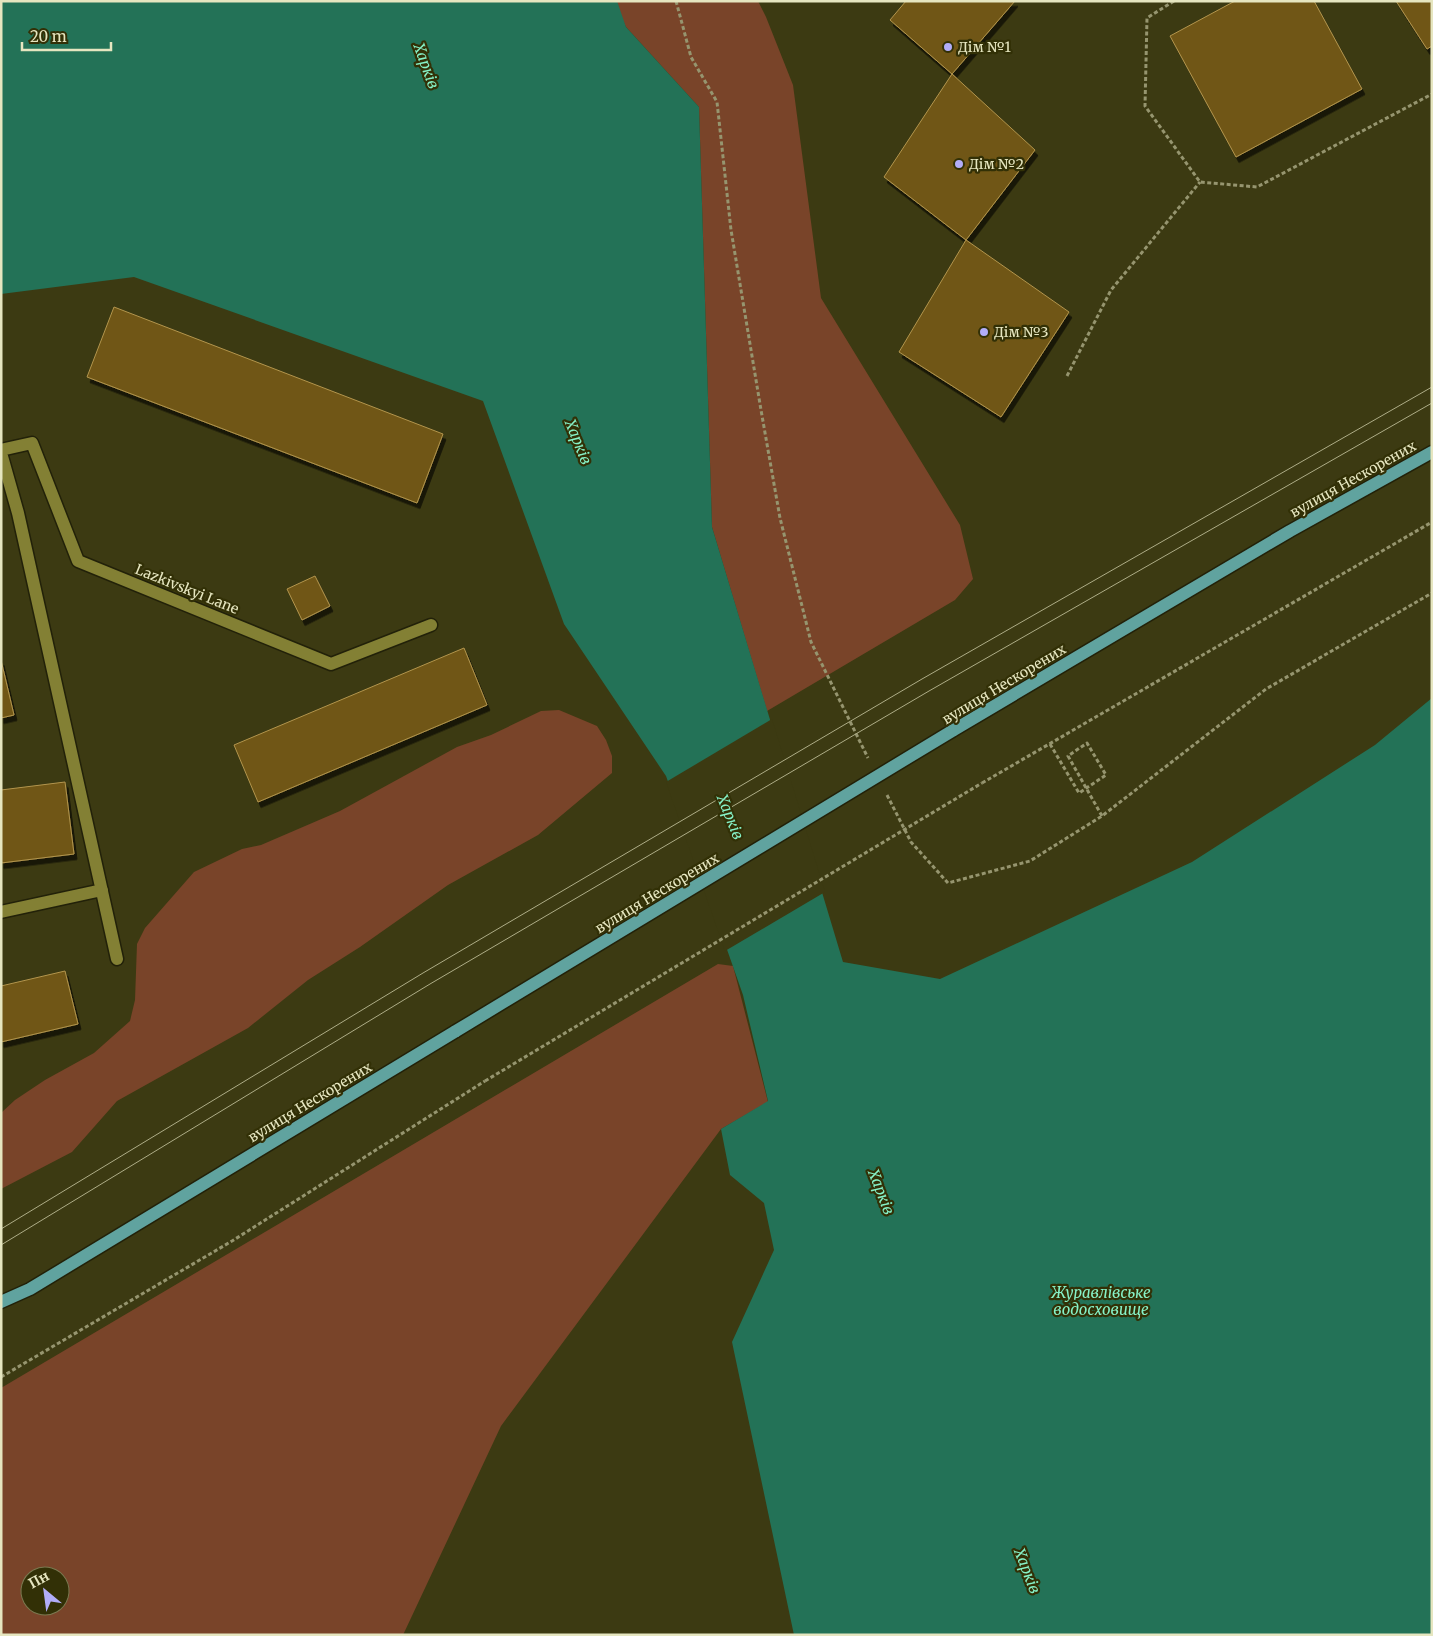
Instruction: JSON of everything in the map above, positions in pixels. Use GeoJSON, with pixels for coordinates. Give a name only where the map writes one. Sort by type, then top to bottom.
{"type":"FeatureCollection","features":[{"type":"Feature","properties":{"kind":"main road","name":"вулиця Нескорених"},"geometry":{"type":"LineString","coordinates":[[1,1302],[30,1288],[952,731],[1290,532],[1432,452]]}},
{"type":"Feature","properties":{"kind":"main road","name":"вулиця Нескорених"},"geometry":{"type":"LineString","coordinates":[[1,1311],[30,1288]]}},
{"type":"Feature","properties":{"kind":"street","name":"Lazkivskyi Lane"},"geometry":{"type":"LineString","coordinates":[[117,959],[20,523],[1,451],[32,443],[78,561],[331,664],[431,625]]}},
{"type":"Feature","properties":{"kind":"street"},"geometry":{"type":"LineString","coordinates":[[1,912],[102,890]]}},
{"type":"Feature","properties":{"kind":"path"},"geometry":{"type":"LineString","coordinates":[[676,1],[691,57],[717,102],[730,230],[761,410],[780,518],[809,633],[840,703],[871,764]]}},
{"type":"Feature","properties":{"kind":"path"},"geometry":{"type":"LineString","coordinates":[[1174,1],[1146,18],[1145,106],[1200,182],[1257,187],[1432,94]]}},
{"type":"Feature","properties":{"kind":"path"},"geometry":{"type":"LineString","coordinates":[[1066,376],[1110,290],[1200,182]]}},
{"type":"Feature","properties":{"kind":"path"},"geometry":{"type":"LineString","coordinates":[[1,1377],[232,1241],[485,1081],[982,783],[1432,522]]}},
{"type":"Feature","properties":{"kind":"path"},"geometry":{"type":"LineString","coordinates":[[884,790],[910,842],[948,883],[1030,861],[1102,816],[1266,689],[1432,593]]}},
{"type":"Feature","properties":{"kind":"path"},"geometry":{"type":"LineString","coordinates":[[1050,744],[1079,793],[1086,788],[1093,784],[1106,775],[1088,743],[1068,756],[1083,781],[1087,790],[1102,816]]}},
{"type":"Feature","properties":{"kind":"shaded area"},"geometry":{"type":"Polygon","coordinates":[[[613,1],[758,1],[793,85],[821,298],[960,525],[973,579],[955,600],[767,711],[712,527],[699,107],[626,27],[613,1]]]}},
{"type":"Feature","properties":{"kind":"shaded area"},"geometry":{"type":"Polygon","coordinates":[[[559,710],[597,726],[606,740],[612,756],[612,773],[538,835],[448,885],[360,947],[308,980],[248,1028],[117,1101],[72,1152],[1,1189],[1,1113],[15,1100],[45,1080],[94,1053],[130,1021],[135,1000],[137,944],[145,928],[194,872],[242,849],[261,845],[340,811],[457,747],[491,735],[541,711],[559,710]]]}},
{"type":"Feature","properties":{"kind":"shaded area"},"geometry":{"type":"Polygon","coordinates":[[[718,964],[733,966],[768,1102],[721,1129],[501,1426],[403,1635],[1,1635],[1,1388],[718,964]]]}},
{"type":"Feature","properties":{"kind":"water","name":"Журавлівське водосховище"},"geometry":{"type":"Polygon","coordinates":[[[1,1],[617,1],[626,27],[699,107],[712,527],[843,962],[940,979],[1192,862],[1375,745],[1432,698],[1432,1635],[794,1635],[732,1342],[774,1250],[764,1203],[730,1175],[721,1129],[768,1101],[743,995],[666,776],[564,624],[483,401],[134,277],[1,294],[1,1]]]}},
{"type":"Feature","properties":{"kind":"pier"},"geometry":{"type":"Polygon","coordinates":[[[772,719],[825,892],[725,951],[666,782],[772,719]]]}},
{"type":"Feature","properties":{"kind":"building","name":"Дім №1"},"geometry":{"type":"Polygon","coordinates":[[[906,1],[1015,1],[952,74],[890,20],[906,1]]]}},
{"type":"Feature","properties":{"kind":"building"},"geometry":{"type":"Polygon","coordinates":[[[1235,1],[1314,1],[1362,89],[1236,157],[1170,36],[1235,1]]]}},
{"type":"Feature","properties":{"kind":"building"},"geometry":{"type":"Polygon","coordinates":[[[1396,1],[1432,1],[1432,46],[1427,49],[1396,1]]]}},
{"type":"Feature","properties":{"kind":"building","name":"Дім №2"},"geometry":{"type":"Polygon","coordinates":[[[952,74],[1035,150],[966,240],[884,177],[952,74]]]}},
{"type":"Feature","properties":{"kind":"building","name":"Дім №3"},"geometry":{"type":"Polygon","coordinates":[[[966,240],[1069,312],[1001,417],[899,352],[966,240]]]}},
{"type":"Feature","properties":{"kind":"building"},"geometry":{"type":"Polygon","coordinates":[[[114,307],[443,434],[417,503],[87,377],[114,307]]]}},
{"type":"Feature","properties":{"kind":"building"},"geometry":{"type":"Polygon","coordinates":[[[315,576],[330,606],[302,620],[287,589],[315,576]]]}},
{"type":"Feature","properties":{"kind":"building"},"geometry":{"type":"Polygon","coordinates":[[[464,648],[487,705],[258,802],[234,745],[464,648]]]}},
{"type":"Feature","properties":{"kind":"building"},"geometry":{"type":"Polygon","coordinates":[[[1,660],[14,715],[1,718],[1,660]]]}},
{"type":"Feature","properties":{"kind":"building"},"geometry":{"type":"Polygon","coordinates":[[[65,782],[74,854],[1,863],[1,790],[65,782]]]}},
{"type":"Feature","properties":{"kind":"building"},"geometry":{"type":"Polygon","coordinates":[[[65,971],[78,1024],[1,1042],[1,986],[65,971]]]}},
{"type":"Feature","properties":{"kind":"tram line"},"geometry":{"type":"LineString","coordinates":[[1,1229],[423,973],[922,679],[1432,387]]}},
{"type":"Feature","properties":{"kind":"tram line"},"geometry":{"type":"LineString","coordinates":[[1,1245],[430,984],[929,691],[1432,403]]}},
{"type":"Feature","properties":{"kind":"place","name":"Дім №1"},"geometry":{"type":"Point","coordinates":[948,47]}},
{"type":"Feature","properties":{"kind":"place","name":"Дім №2"},"geometry":{"type":"Point","coordinates":[959,164]}},
{"type":"Feature","properties":{"kind":"place","name":"Дім №3"},"geometry":{"type":"Point","coordinates":[984,332]}},
{"type":"Feature","properties":{"kind":"water label","name":"Харків"},"geometry":{"type":"Point","coordinates":[426,66]}},
{"type":"Feature","properties":{"kind":"water label","name":"Харків"},"geometry":{"type":"Point","coordinates":[578,442]}},
{"type":"Feature","properties":{"kind":"water label","name":"Харків"},"geometry":{"type":"Point","coordinates":[730,817]}},
{"type":"Feature","properties":{"kind":"water label","name":"Харків"},"geometry":{"type":"Point","coordinates":[881,1192]}},
{"type":"Feature","properties":{"kind":"water label","name":"Харків"},"geometry":{"type":"Point","coordinates":[1027,1571]}}]}
